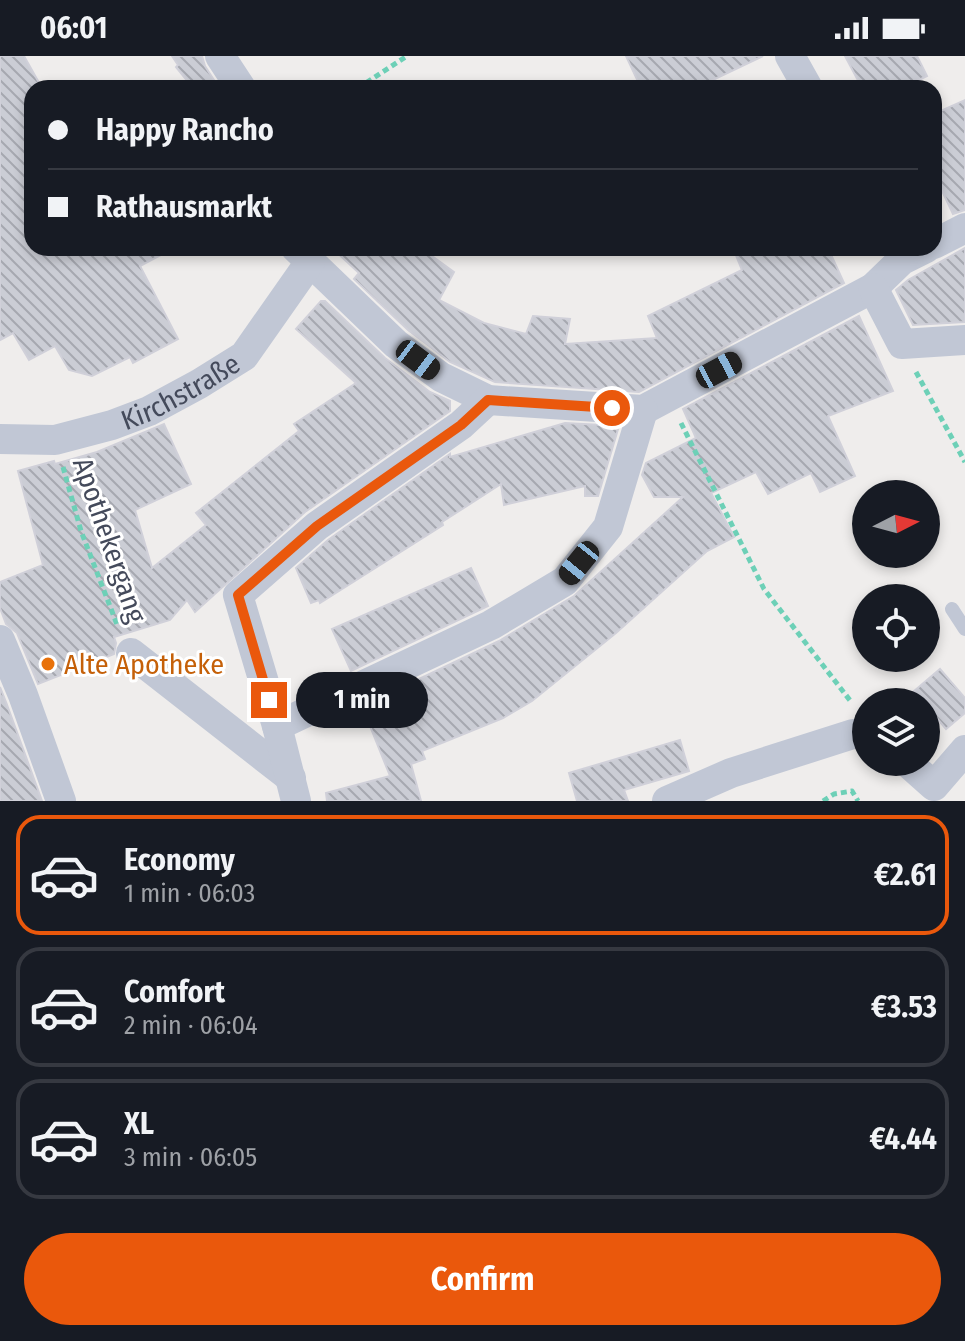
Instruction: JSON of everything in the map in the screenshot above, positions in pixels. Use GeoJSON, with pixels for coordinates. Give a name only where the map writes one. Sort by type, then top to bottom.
{"type":"FeatureCollection","features":[{"type":"Feature","properties":{"kind":"street"},"geometry":{"type":"LineString","coordinates":[[220,56],[236,80]]}},
{"type":"Feature","properties":{"kind":"street"},"geometry":{"type":"LineString","coordinates":[[790,56],[804,80]]}},
{"type":"Feature","properties":{"kind":"street"},"geometry":{"type":"LineString","coordinates":[[942,240],[965,228]]}},
{"type":"Feature","properties":{"kind":"street","name":"Kirchstraße"},"geometry":{"type":"LineString","coordinates":[[0,439],[55,440],[112,425],[149,411],[199,384],[244,356],[302,256]]}},
{"type":"Feature","properties":{"kind":"street"},"geometry":{"type":"LineString","coordinates":[[304,256],[396,344],[441,377],[488,400],[656,403],[873,288],[904,256]]}},
{"type":"Feature","properties":{"kind":"street"},"geometry":{"type":"LineString","coordinates":[[873,288],[902,344],[965,340]]}},
{"type":"Feature","properties":{"kind":"street"},"geometry":{"type":"LineString","coordinates":[[293,789],[238,595],[317,526],[461,425],[488,400]]}},
{"type":"Feature","properties":{"kind":"street"},"geometry":{"type":"LineString","coordinates":[[277,726],[491,625],[565,581],[608,527],[656,403]]}},
{"type":"Feature","properties":{"kind":"street"},"geometry":{"type":"LineString","coordinates":[[0,640],[61,801]]}},
{"type":"Feature","properties":{"kind":"street"},"geometry":{"type":"LineString","coordinates":[[131,653],[293,789]]}},
{"type":"Feature","properties":{"kind":"street"},"geometry":{"type":"LineString","coordinates":[[667,801],[731,773],[852,734]]}},
{"type":"Feature","properties":{"kind":"street"},"geometry":{"type":"LineString","coordinates":[[923,776],[934,786],[965,750]]}},
{"type":"Feature","properties":{"kind":"lane"},"geometry":{"type":"LineString","coordinates":[[952,609],[965,629]]}},
{"type":"Feature","properties":{"kind":"path"},"geometry":{"type":"LineString","coordinates":[[370,80],[407,56]]}},
{"type":"Feature","properties":{"kind":"path"},"geometry":{"type":"LineString","coordinates":[[902,344],[965,462]]}},
{"type":"Feature","properties":{"kind":"path"},"geometry":{"type":"LineString","coordinates":[[656,403],[764,589],[852,708]]}},
{"type":"Feature","properties":{"kind":"path","name":"Apothekergang"},"geometry":{"type":"LineString","coordinates":[[55,440],[81,531],[131,653]]}},
{"type":"Feature","properties":{"kind":"path"},"geometry":{"type":"LineString","coordinates":[[823,801],[834,794],[852,791],[858,801]]}},
{"type":"Feature","properties":{"kind":"building"},"geometry":{"type":"Polygon","coordinates":[[[0,56],[24,56],[38,80],[24,80],[24,256],[159,256],[140,266],[178,339],[133,363],[130,357],[92,376],[69,370],[55,346],[29,360],[13,333],[0,340],[0,56]]]}},
{"type":"Feature","properties":{"kind":"building"},"geometry":{"type":"Polygon","coordinates":[[[172,56],[202,56],[214,80],[187,80],[176,67],[178,65],[172,56]]]}},
{"type":"Feature","properties":{"kind":"building"},"geometry":{"type":"Polygon","coordinates":[[[626,56],[763,56],[713,80],[637,80],[626,56]]]}},
{"type":"Feature","properties":{"kind":"building"},"geometry":{"type":"Polygon","coordinates":[[[845,56],[917,56],[927,76],[919,80],[858,80],[845,56]]]}},
{"type":"Feature","properties":{"kind":"building"},"geometry":{"type":"Polygon","coordinates":[[[965,100],[965,210],[953,214],[942,191],[942,110],[965,100]]]}},
{"type":"Feature","properties":{"kind":"building"},"geometry":{"type":"Polygon","coordinates":[[[965,248],[965,322],[913,325],[896,290],[965,248]]]}},
{"type":"Feature","properties":{"kind":"building"},"geometry":{"type":"Polygon","coordinates":[[[341,256],[432,256],[454,272],[439,300],[484,323],[526,334],[533,316],[570,319],[565,344],[657,338],[648,316],[742,270],[736,256],[832,256],[844,283],[639,392],[495,382],[450,362],[408,330],[354,279],[359,273],[341,256]]]}},
{"type":"Feature","properties":{"kind":"building"},"geometry":{"type":"Polygon","coordinates":[[[321,301],[325,301],[385,358],[430,392],[450,401],[450,411],[305,512],[195,612],[187,600],[170,620],[114,637],[114,654],[38,684],[17,633],[6,624],[0,608],[0,582],[43,565],[18,471],[97,452],[164,424],[191,484],[135,510],[152,568],[206,525],[196,513],[299,431],[294,424],[356,383],[296,329],[321,301]]]}},
{"type":"Feature","properties":{"kind":"building"},"geometry":{"type":"Polygon","coordinates":[[[859,316],[893,391],[828,416],[855,476],[820,492],[811,473],[768,494],[756,472],[711,493],[734,537],[707,551],[616,633],[532,701],[503,718],[422,751],[425,759],[411,764],[421,801],[327,801],[326,793],[390,776],[362,706],[499,641],[574,596],[683,497],[654,497],[642,475],[646,463],[696,438],[683,409],[859,316]]]}},
{"type":"Feature","properties":{"kind":"building"},"geometry":{"type":"Polygon","coordinates":[[[565,423],[619,426],[598,496],[585,496],[585,486],[504,505],[501,484],[320,603],[319,600],[311,603],[296,568],[328,540],[450,454],[450,457],[565,423]]]}},
{"type":"Feature","properties":{"kind":"building"},"geometry":{"type":"Polygon","coordinates":[[[471,568],[488,606],[351,671],[332,629],[471,568]]]}},
{"type":"Feature","properties":{"kind":"building"},"geometry":{"type":"Polygon","coordinates":[[[940,669],[965,698],[965,713],[946,729],[940,722],[940,688],[918,688],[940,669]]]}},
{"type":"Feature","properties":{"kind":"building"},"geometry":{"type":"Polygon","coordinates":[[[0,687],[6,702],[42,801],[0,801],[0,687]]]}},
{"type":"Feature","properties":{"kind":"building"},"geometry":{"type":"Polygon","coordinates":[[[680,740],[689,771],[624,790],[628,801],[577,801],[569,773],[680,740]]]}},
{"type":"Feature","properties":{"kind":"place","name":"Alte Apotheke"},"geometry":{"type":"Point","coordinates":[48,664]}},
{"type":"Feature","properties":{"kind":"route"},"geometry":{"type":"LineString","coordinates":[[269,700],[238,595],[317,526],[461,425],[488,400],[612,408]]}}]}
